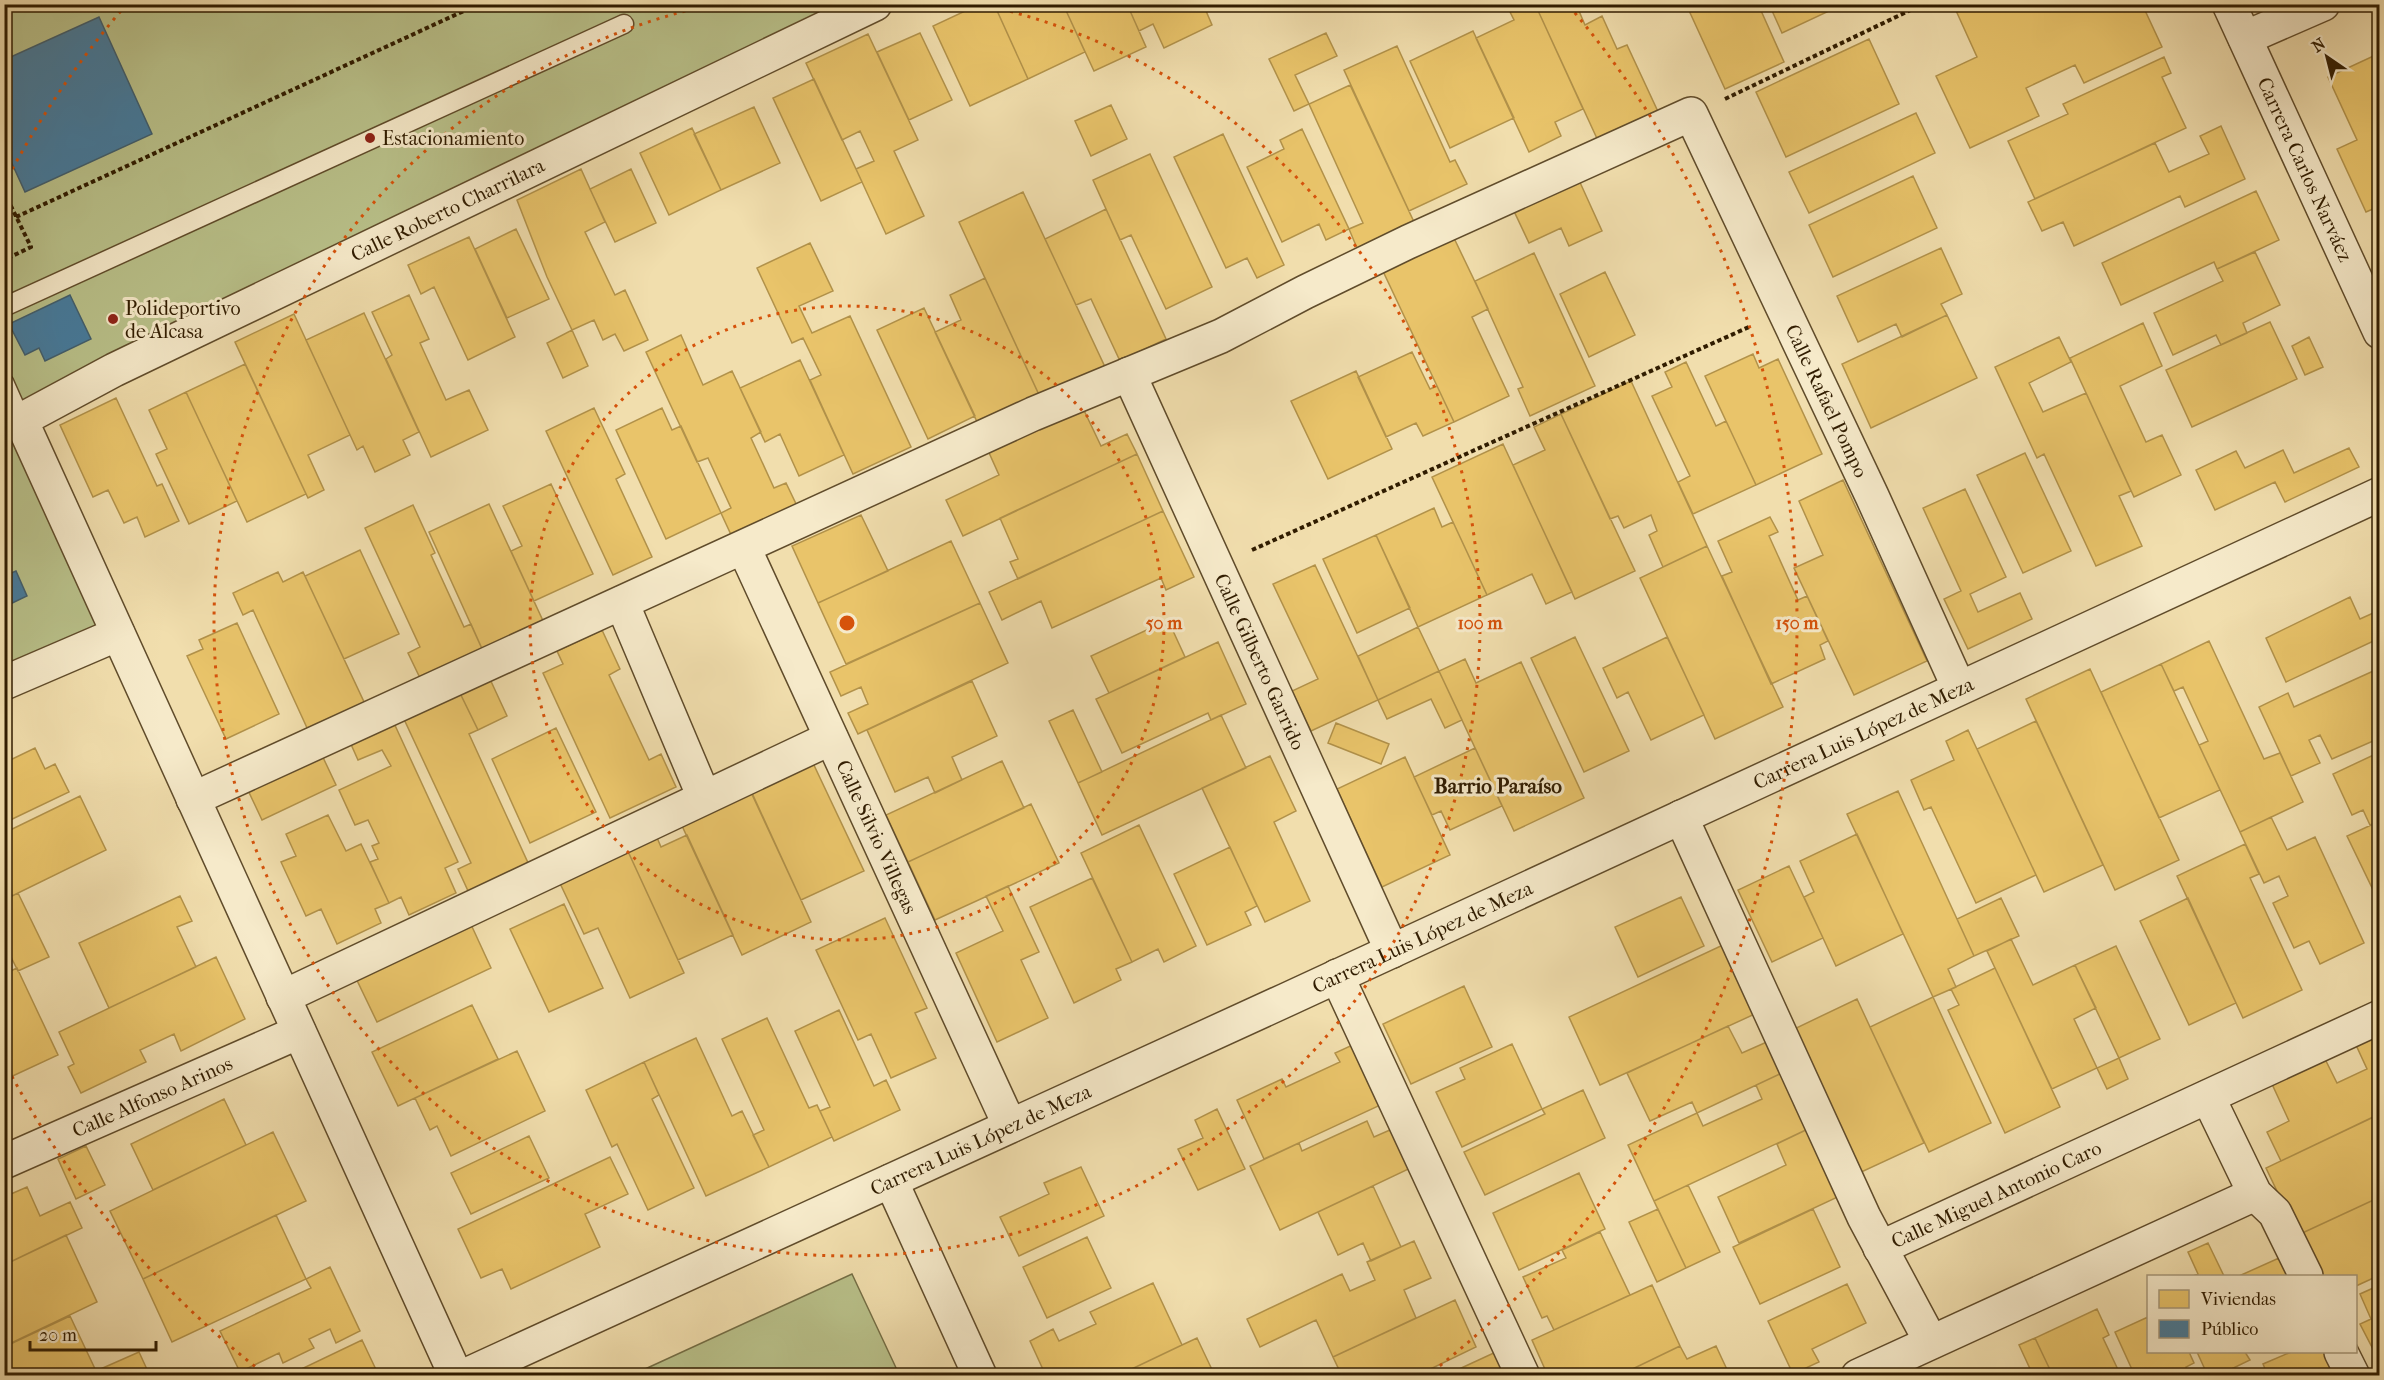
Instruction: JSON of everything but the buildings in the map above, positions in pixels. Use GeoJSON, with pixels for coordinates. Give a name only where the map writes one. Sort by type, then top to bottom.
{"type":"FeatureCollection","features":[{"type":"Feature","properties":{"kind":"street","name":"Calle Roberto Charrilara"},"geometry":{"type":"LineString","coordinates":[[21,420],[125,365],[875,4]]}},
{"type":"Feature","properties":{"kind":"street","name":"Carrera Carlos Narváez"},"geometry":{"type":"LineString","coordinates":[[2229,4],[2379,332]]}},
{"type":"Feature","properties":{"kind":"street"},"geometry":{"type":"LineString","coordinates":[[2245,38],[2323,4]]}},
{"type":"Feature","properties":{"kind":"street"},"geometry":{"type":"LineString","coordinates":[[193,799],[1033,414],[1221,336],[1408,242],[1691,114]]}},
{"type":"Feature","properties":{"kind":"street","name":"Calle Rafael Pompo"},"geometry":{"type":"LineString","coordinates":[[1691,114],[1785,310],[1959,688]]}},
{"type":"Feature","properties":{"kind":"street","name":"Calle Gilberto Garrido"},"geometry":{"type":"LineString","coordinates":[[1129,374],[1392,951]]}},
{"type":"Feature","properties":{"kind":"street"},"geometry":{"type":"LineString","coordinates":[[21,420],[456,1376]]}},
{"type":"Feature","properties":{"kind":"street","name":"Carrera Luis López de Meza"},"geometry":{"type":"LineString","coordinates":[[464,1376],[1392,951],[2379,494]]}},
{"type":"Feature","properties":{"kind":"street","name":"Calle Silvio Villegas"},"geometry":{"type":"LineString","coordinates":[[744,548],[1010,1126]]}},
{"type":"Feature","properties":{"kind":"street"},"geometry":{"type":"LineString","coordinates":[[622,603],[704,797]]}},
{"type":"Feature","properties":{"kind":"street"},"geometry":{"type":"LineString","coordinates":[[4,683],[118,634]]}},
{"type":"Feature","properties":{"kind":"street"},"geometry":{"type":"LineString","coordinates":[[283,997],[831,738]]}},
{"type":"Feature","properties":{"kind":"street"},"geometry":{"type":"LineString","coordinates":[[1681,817],[1880,1248]]}},
{"type":"Feature","properties":{"kind":"street"},"geometry":{"type":"LineString","coordinates":[[1337,976],[1523,1376]]}},
{"type":"Feature","properties":{"kind":"street","name":"Calle Miguel Antonio Caro"},"geometry":{"type":"LineString","coordinates":[[1931,1342],[1880,1248],[2379,1017]]}},
{"type":"Feature","properties":{"kind":"street","name":"Calle Alfonso Arinos"},"geometry":{"type":"LineString","coordinates":[[4,1162],[299,1032]]}},
{"type":"Feature","properties":{"kind":"street"},"geometry":{"type":"LineString","coordinates":[[2208,1097],[2254,1194],[2275,1213],[2306,1275]]}},
{"type":"Feature","properties":{"kind":"street"},"geometry":{"type":"LineString","coordinates":[[891,1181],[980,1376]]}},
{"type":"Feature","properties":{"kind":"street"},"geometry":{"type":"LineString","coordinates":[[1858,1376],[2254,1194]]}},
{"type":"Feature","properties":{"kind":"street"},"geometry":{"type":"LineString","coordinates":[[2342,1353],[2353,1376]]}},
{"type":"Feature","properties":{"kind":"lane"},"geometry":{"type":"LineString","coordinates":[[4,308],[624,24]]}},
{"type":"Feature","properties":{"kind":"lane"},"geometry":{"type":"LineString","coordinates":[[4,382],[21,420]]}},
{"type":"Feature","properties":{"kind":"path"},"geometry":{"type":"LineString","coordinates":[[16,217],[479,4]]}},
{"type":"Feature","properties":{"kind":"path"},"geometry":{"type":"LineString","coordinates":[[1691,114],[1923,4]]}},
{"type":"Feature","properties":{"kind":"path"},"geometry":{"type":"LineString","coordinates":[[4,192],[31,248],[4,260]]}},
{"type":"Feature","properties":{"kind":"path"},"geometry":{"type":"LineString","coordinates":[[1216,567],[1785,310]]}},
{"type":"Feature","properties":{"kind":"green space","name":"Polideportivo de Alcasa"},"geometry":{"type":"Polygon","coordinates":[[[5,5],[875,5],[22,420],[118,634],[5,683],[5,5]]]}},
{"type":"Feature","properties":{"kind":"green space"},"geometry":{"type":"Polygon","coordinates":[[[852,1274],[898,1372],[891,1375],[632,1375],[852,1274]]]}},
{"type":"Feature","properties":{"kind":"place","name":"Estacionamiento"},"geometry":{"type":"Point","coordinates":[370,138]}},
{"type":"Feature","properties":{"kind":"place","name":"Polideportivo de Alcasa"},"geometry":{"type":"Point","coordinates":[113,319]}},
{"type":"Feature","properties":{"kind":"district","name":"Barrio Paraíso"},"geometry":{"type":"Point","coordinates":[1498,786]}}]}
